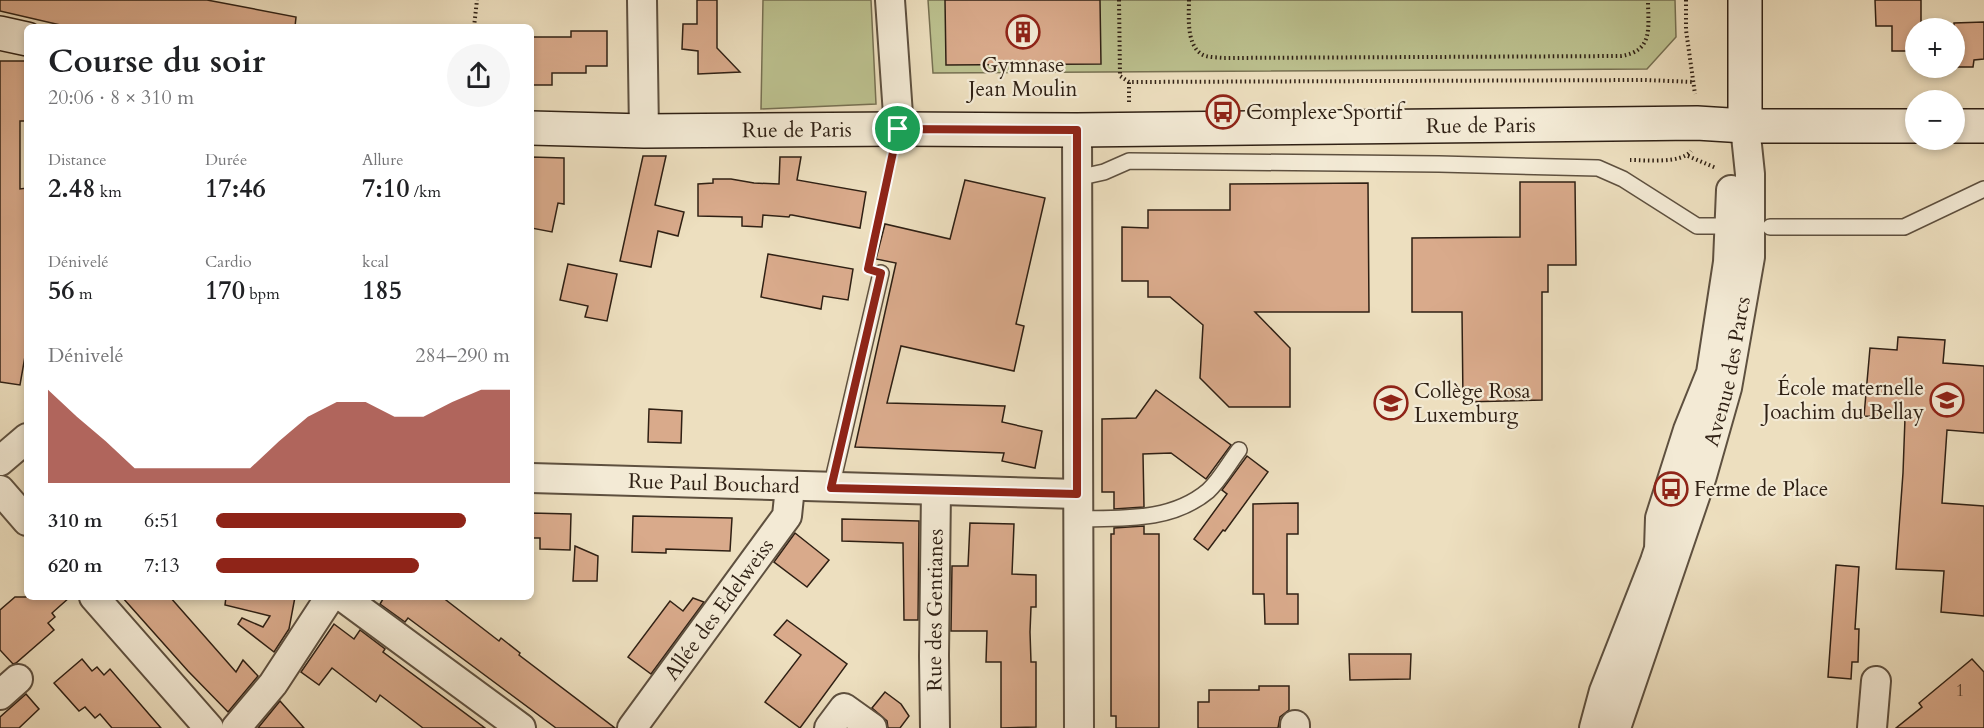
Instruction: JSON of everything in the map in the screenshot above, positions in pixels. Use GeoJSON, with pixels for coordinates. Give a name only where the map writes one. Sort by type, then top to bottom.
{"type":"FeatureCollection","features":[{"type":"Feature","properties":{"kind":"street"},"geometry":{"type":"LineString","coordinates":[[642,0],[644,131]]}},
{"type":"Feature","properties":{"kind":"street"},"geometry":{"type":"LineString","coordinates":[[890,0],[898,129]]}},
{"type":"Feature","properties":{"kind":"street","name":"Avenue des Parcs"},"geometry":{"type":"LineString","coordinates":[[1616,728],[1702,476],[1727,388],[1750,257],[1750,174],[1745,126],[1744,0]]}},
{"type":"Feature","properties":{"kind":"street"},"geometry":{"type":"LineString","coordinates":[[0,33],[24,38]]}},
{"type":"Feature","properties":{"kind":"street","name":"Rue de Paris"},"geometry":{"type":"LineString","coordinates":[[534,128],[644,131],[1077,130],[1697,123],[1745,126],[1905,126]]}},
{"type":"Feature","properties":{"kind":"street"},"geometry":{"type":"LineString","coordinates":[[1965,126],[1984,126]]}},
{"type":"Feature","properties":{"kind":"street"},"geometry":{"type":"LineString","coordinates":[[1077,130],[1079,728]]}},
{"type":"Feature","properties":{"kind":"street"},"geometry":{"type":"LineString","coordinates":[[1594,728],[1604,691],[1657,555],[1660,518],[1688,430],[1711,373],[1728,262],[1731,173]]}},
{"type":"Feature","properties":{"kind":"street"},"geometry":{"type":"LineString","coordinates":[[0,461],[24,441]]}},
{"type":"Feature","properties":{"kind":"street","name":"Rue Paul Bouchard"},"geometry":{"type":"LineString","coordinates":[[534,478],[936,490],[1077,507]]}},
{"type":"Feature","properties":{"kind":"street","name":"Allée des Edelweiss"},"geometry":{"type":"LineString","coordinates":[[632,728],[788,516],[790,487]]}},
{"type":"Feature","properties":{"kind":"street"},"geometry":{"type":"LineString","coordinates":[[0,490],[24,518]]}},
{"type":"Feature","properties":{"kind":"street","name":"Rue des Gentianes"},"geometry":{"type":"LineString","coordinates":[[935,728],[936,490]]}},
{"type":"Feature","properties":{"kind":"street"},"geometry":{"type":"LineString","coordinates":[[97,600],[209,728]]}},
{"type":"Feature","properties":{"kind":"street"},"geometry":{"type":"LineString","coordinates":[[236,728],[273,684],[328,600]]}},
{"type":"Feature","properties":{"kind":"street"},"geometry":{"type":"LineString","coordinates":[[347,600],[521,728]]}},
{"type":"Feature","properties":{"kind":"street"},"geometry":{"type":"LineString","coordinates":[[1872,728],[1876,681]]}},
{"type":"Feature","properties":{"kind":"street"},"geometry":{"type":"LineString","coordinates":[[829,728],[844,708],[872,728]]}},
{"type":"Feature","properties":{"kind":"lane"},"geometry":{"type":"LineString","coordinates":[[1077,178],[1104,172],[1128,161],[1598,168],[1623,179],[1697,226],[1723,226]]}},
{"type":"Feature","properties":{"kind":"lane"},"geometry":{"type":"LineString","coordinates":[[1770,227],[1904,227],[1984,189]]}},
{"type":"Feature","properties":{"kind":"lane"},"geometry":{"type":"LineString","coordinates":[[831,488],[881,273]]}},
{"type":"Feature","properties":{"kind":"lane"},"geometry":{"type":"LineString","coordinates":[[1077,507],[1148,517],[1179,508],[1208,490],[1239,450]]}},
{"type":"Feature","properties":{"kind":"path"},"geometry":{"type":"LineString","coordinates":[[474,24],[477,0]]}},
{"type":"Feature","properties":{"kind":"path"},"geometry":{"type":"LineString","coordinates":[[1119,0],[1120,76],[1130,82],[1645,80],[1694,82],[1686,30],[1686,0]]}},
{"type":"Feature","properties":{"kind":"path"},"geometry":{"type":"LineString","coordinates":[[1189,0],[1190,31],[1193,43],[1199,52],[1209,57],[1224,58],[1621,56],[1633,54],[1641,49],[1648,38],[1648,0]]}},
{"type":"Feature","properties":{"kind":"path"},"geometry":{"type":"LineString","coordinates":[[881,273],[868,269],[898,129]]}},
{"type":"Feature","properties":{"kind":"path"},"geometry":{"type":"LineString","coordinates":[[1688,156],[1731,173]]}},
{"type":"Feature","properties":{"kind":"green space"},"geometry":{"type":"Polygon","coordinates":[[[763,0],[871,0],[876,104],[761,109],[763,0]]]}},
{"type":"Feature","properties":{"kind":"green space"},"geometry":{"type":"Polygon","coordinates":[[[928,0],[1675,0],[1676,37],[1647,69],[933,73],[928,0]]]}},
{"type":"Feature","properties":{"kind":"building"},"geometry":{"type":"Polygon","coordinates":[[[0,0],[207,0],[296,17],[295,24],[56,24],[0,11],[0,0]]]}},
{"type":"Feature","properties":{"kind":"building"},"geometry":{"type":"Polygon","coordinates":[[[697,0],[717,0],[717,48],[740,72],[698,74],[698,51],[682,49],[683,24],[697,24],[697,0]]]}},
{"type":"Feature","properties":{"kind":"building","name":"Gymnase Jean Moulin"},"geometry":{"type":"Polygon","coordinates":[[[945,0],[1100,0],[1101,64],[946,65],[945,0]]]}},
{"type":"Feature","properties":{"kind":"building"},"geometry":{"type":"Polygon","coordinates":[[[1875,0],[1921,0],[1921,18],[1905,18],[1905,51],[1892,51],[1892,26],[1876,26],[1875,0]]]}},
{"type":"Feature","properties":{"kind":"building"},"geometry":{"type":"Polygon","coordinates":[[[1984,22],[1984,59],[1974,60],[1973,67],[1965,67],[1965,23],[1984,22]]]}},
{"type":"Feature","properties":{"kind":"building"},"geometry":{"type":"Polygon","coordinates":[[[571,31],[607,31],[607,66],[586,66],[586,73],[552,73],[552,85],[534,85],[534,37],[571,37],[571,31]]]}},
{"type":"Feature","properties":{"kind":"building"},"geometry":{"type":"Polygon","coordinates":[[[0,61],[24,61],[24,121],[20,121],[20,189],[24,188],[24,362],[20,385],[0,382],[0,61]]]}},
{"type":"Feature","properties":{"kind":"building"},"geometry":{"type":"Polygon","coordinates":[[[643,156],[666,156],[655,205],[684,212],[678,236],[658,231],[651,267],[620,261],[643,156]]]}},
{"type":"Feature","properties":{"kind":"building"},"geometry":{"type":"Polygon","coordinates":[[[534,157],[564,158],[564,204],[558,203],[552,232],[534,229],[534,157]]]}},
{"type":"Feature","properties":{"kind":"building"},"geometry":{"type":"Polygon","coordinates":[[[780,157],[801,157],[797,180],[866,192],[860,228],[792,215],[789,217],[763,215],[762,227],[742,226],[742,217],[698,216],[698,184],[713,183],[713,179],[731,179],[779,184],[780,157]]]}},
{"type":"Feature","properties":{"kind":"building"},"geometry":{"type":"Polygon","coordinates":[[[965,180],[1045,198],[1016,324],[1024,326],[1014,371],[901,346],[887,403],[1005,406],[1002,422],[1042,431],[1035,468],[1002,461],[1004,453],[855,447],[896,263],[876,259],[885,224],[950,239],[965,180]]]}},
{"type":"Feature","properties":{"kind":"building"},"geometry":{"type":"Polygon","coordinates":[[[1520,182],[1575,182],[1576,265],[1548,265],[1548,292],[1542,292],[1542,400],[1463,402],[1462,312],[1412,312],[1412,238],[1520,237],[1520,182]]]}},
{"type":"Feature","properties":{"kind":"building"},"geometry":{"type":"Polygon","coordinates":[[[1368,183],[1369,312],[1255,312],[1290,348],[1290,407],[1229,407],[1200,378],[1203,325],[1170,297],[1148,297],[1148,281],[1122,281],[1122,227],[1148,228],[1148,210],[1230,210],[1230,184],[1368,183]]]}},
{"type":"Feature","properties":{"kind":"building"},"geometry":{"type":"Polygon","coordinates":[[[768,254],[853,269],[848,300],[823,296],[821,309],[761,297],[768,254]]]}},
{"type":"Feature","properties":{"kind":"building"},"geometry":{"type":"Polygon","coordinates":[[[568,264],[617,274],[607,321],[585,317],[588,306],[560,300],[568,264]]]}},
{"type":"Feature","properties":{"kind":"building"},"geometry":{"type":"Polygon","coordinates":[[[1898,337],[1945,340],[1943,363],[1984,366],[1984,433],[1947,430],[1942,503],[1984,506],[1984,616],[1941,612],[1944,571],[1896,569],[1905,418],[1864,416],[1870,348],[1897,350],[1898,337]]]}},
{"type":"Feature","properties":{"kind":"building"},"geometry":{"type":"Polygon","coordinates":[[[1156,390],[1231,445],[1206,479],[1171,453],[1143,454],[1144,507],[1114,509],[1114,492],[1102,492],[1102,419],[1136,418],[1156,390]]]}},
{"type":"Feature","properties":{"kind":"building"},"geometry":{"type":"Polygon","coordinates":[[[649,409],[682,411],[681,443],[648,442],[649,409]]]}},
{"type":"Feature","properties":{"kind":"building"},"geometry":{"type":"Polygon","coordinates":[[[1247,456],[1268,472],[1225,531],[1223,530],[1208,550],[1194,539],[1227,494],[1222,490],[1247,456]]]}},
{"type":"Feature","properties":{"kind":"building"},"geometry":{"type":"Polygon","coordinates":[[[1298,503],[1298,534],[1287,534],[1287,594],[1298,594],[1298,624],[1265,624],[1264,594],[1253,594],[1253,504],[1298,503]]]}},
{"type":"Feature","properties":{"kind":"building"},"geometry":{"type":"Polygon","coordinates":[[[534,513],[571,514],[570,550],[540,549],[540,538],[534,538],[534,513]]]}},
{"type":"Feature","properties":{"kind":"building"},"geometry":{"type":"Polygon","coordinates":[[[633,516],[732,518],[730,551],[666,549],[666,553],[632,552],[633,516]]]}},
{"type":"Feature","properties":{"kind":"building"},"geometry":{"type":"Polygon","coordinates":[[[842,519],[919,521],[918,620],[904,620],[903,543],[842,541],[842,519]]]}},
{"type":"Feature","properties":{"kind":"building"},"geometry":{"type":"Polygon","coordinates":[[[970,523],[1014,524],[1012,574],[1036,575],[1036,607],[1031,607],[1030,632],[1031,662],[1036,662],[1036,727],[1001,728],[1001,662],[986,662],[987,631],[951,631],[952,566],[968,566],[970,523]]]}},
{"type":"Feature","properties":{"kind":"building"},"geometry":{"type":"Polygon","coordinates":[[[1144,526],[1144,534],[1159,534],[1159,728],[1116,728],[1116,716],[1111,716],[1111,534],[1114,534],[1114,528],[1144,526]]]}},
{"type":"Feature","properties":{"kind":"building"},"geometry":{"type":"Polygon","coordinates":[[[795,533],[829,560],[807,587],[774,562],[795,533]]]}},
{"type":"Feature","properties":{"kind":"building"},"geometry":{"type":"Polygon","coordinates":[[[575,546],[598,556],[597,581],[573,581],[575,546]]]}},
{"type":"Feature","properties":{"kind":"building"},"geometry":{"type":"Polygon","coordinates":[[[1836,565],[1859,567],[1855,629],[1859,629],[1858,662],[1852,662],[1851,679],[1828,677],[1836,565]]]}},
{"type":"Feature","properties":{"kind":"building"},"geometry":{"type":"Polygon","coordinates":[[[15,597],[24,597],[24,600],[67,600],[52,613],[55,617],[48,623],[54,630],[13,664],[0,650],[0,610],[15,597]]]}},
{"type":"Feature","properties":{"kind":"building"},"geometry":{"type":"Polygon","coordinates":[[[693,598],[704,602],[651,674],[628,657],[670,601],[683,611],[693,598]]]}},
{"type":"Feature","properties":{"kind":"building"},"geometry":{"type":"Polygon","coordinates":[[[125,600],[173,600],[236,672],[243,660],[258,676],[228,712],[125,600]]]}},
{"type":"Feature","properties":{"kind":"building"},"geometry":{"type":"Polygon","coordinates":[[[226,600],[294,600],[289,629],[274,652],[238,624],[242,618],[263,627],[270,616],[225,605],[226,600]]]}},
{"type":"Feature","properties":{"kind":"building"},"geometry":{"type":"Polygon","coordinates":[[[382,600],[446,600],[499,641],[501,638],[520,653],[519,655],[615,728],[556,728],[408,618],[405,622],[380,604],[382,600]]]}},
{"type":"Feature","properties":{"kind":"building"},"geometry":{"type":"Polygon","coordinates":[[[787,620],[847,664],[800,728],[765,702],[801,655],[774,635],[787,620]]]}},
{"type":"Feature","properties":{"kind":"building"},"geometry":{"type":"Polygon","coordinates":[[[334,624],[354,639],[360,630],[385,649],[383,652],[485,728],[423,728],[380,695],[376,702],[332,668],[319,685],[301,672],[334,624]]]}},
{"type":"Feature","properties":{"kind":"building"},"geometry":{"type":"Polygon","coordinates":[[[1349,654],[1411,654],[1410,679],[1350,680],[1349,654]]]}},
{"type":"Feature","properties":{"kind":"building"},"geometry":{"type":"Polygon","coordinates":[[[82,659],[92,671],[97,667],[104,675],[110,669],[161,728],[112,728],[100,714],[95,718],[85,707],[79,711],[54,683],[82,659]]]}},
{"type":"Feature","properties":{"kind":"building"},"geometry":{"type":"Polygon","coordinates":[[[1972,659],[1984,672],[1984,728],[1896,728],[1922,707],[1919,703],[1972,659]]]}},
{"type":"Feature","properties":{"kind":"building"},"geometry":{"type":"Polygon","coordinates":[[[1259,686],[1289,686],[1289,710],[1280,717],[1278,728],[1198,728],[1198,702],[1209,702],[1209,690],[1259,690],[1259,686]]]}},
{"type":"Feature","properties":{"kind":"building"},"geometry":{"type":"Polygon","coordinates":[[[885,692],[901,704],[909,716],[900,728],[888,728],[887,721],[872,708],[885,692]]]}},
{"type":"Feature","properties":{"kind":"building"},"geometry":{"type":"Polygon","coordinates":[[[26,694],[39,709],[19,728],[0,728],[0,717],[26,694]]]}},
{"type":"Feature","properties":{"kind":"building"},"geometry":{"type":"Polygon","coordinates":[[[280,701],[304,728],[258,728],[280,701]]]}},
{"type":"Feature","properties":{"kind":"place","name":"Gymnase Jean Moulin"},"geometry":{"type":"Point","coordinates":[1023,32]}},
{"type":"Feature","properties":{"kind":"place","name":"Complexe Sportif"},"geometry":{"type":"Point","coordinates":[1223,112]}},
{"type":"Feature","properties":{"kind":"place","name":"École maternelle Joachim du Bellay"},"geometry":{"type":"Point","coordinates":[1947,400]}},
{"type":"Feature","properties":{"kind":"place","name":"Collège Rosa Luxemburg"},"geometry":{"type":"Point","coordinates":[1391,403]}},
{"type":"Feature","properties":{"kind":"place","name":"Ferme de Place"},"geometry":{"type":"Point","coordinates":[1671,489]}},
{"type":"Feature","properties":{"kind":"route"},"geometry":{"type":"LineString","coordinates":[[898,129],[1077,130],[1077,494],[831,488],[881,273],[868,269],[898,129]]}}]}
